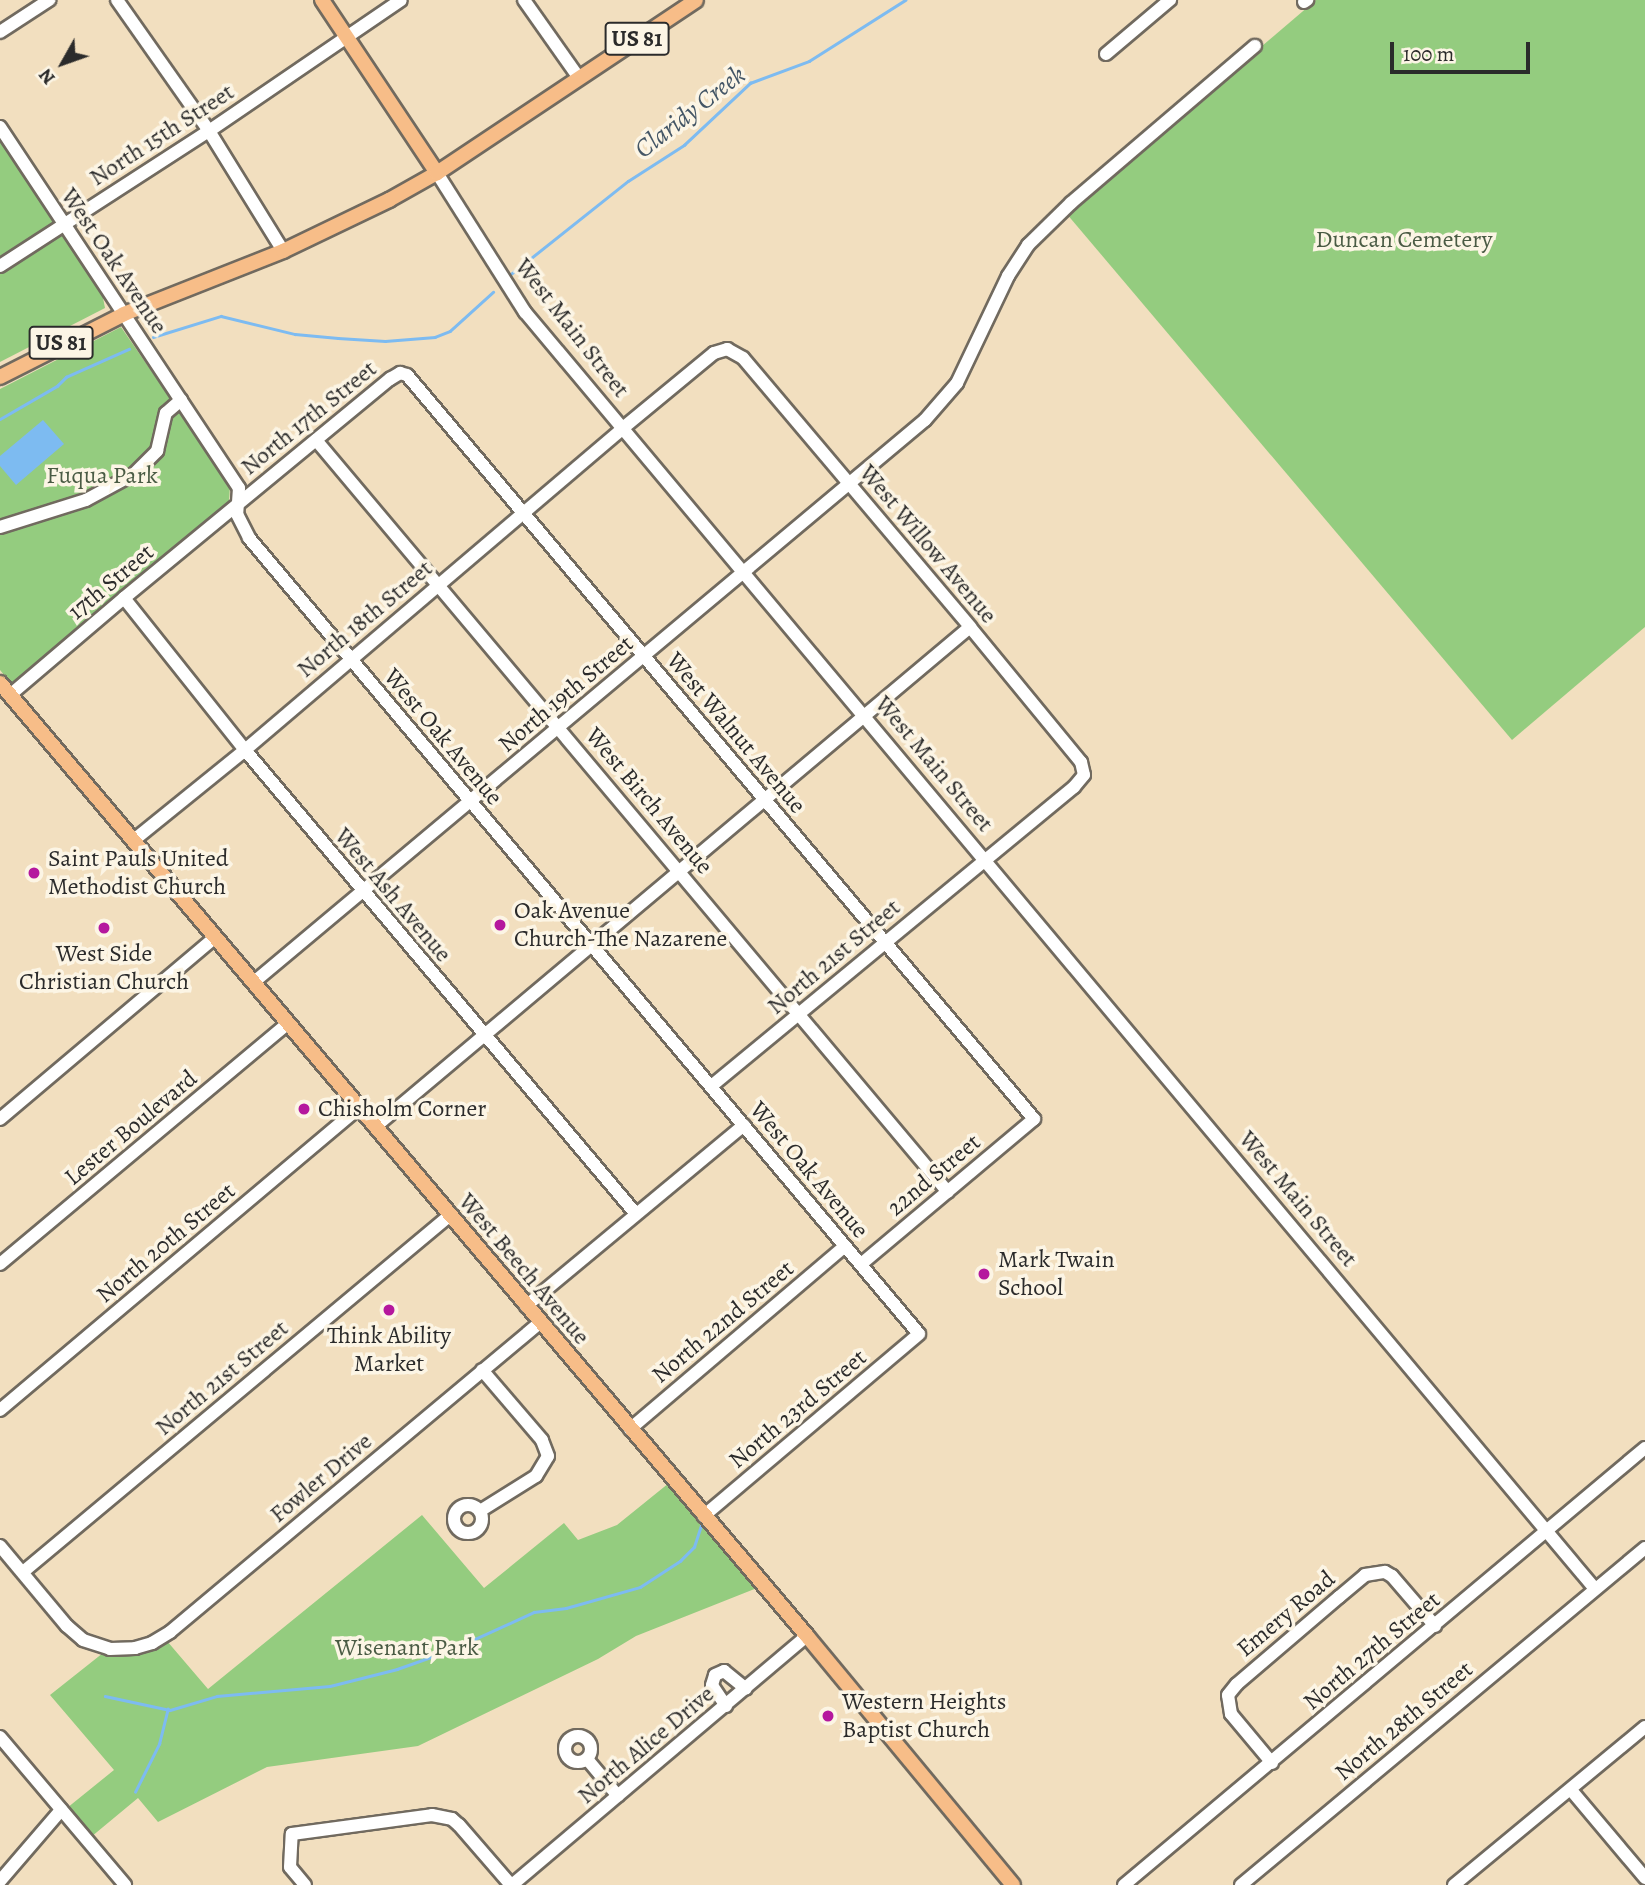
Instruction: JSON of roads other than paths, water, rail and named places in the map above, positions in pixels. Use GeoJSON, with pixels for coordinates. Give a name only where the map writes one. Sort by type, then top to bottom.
{"type":"FeatureCollection","features":[{"type":"Feature","properties":{"kind":"main road","name":"West Main Street"},"geometry":{"type":"LineString","coordinates":[[322,0],[437,173]]}},
{"type":"Feature","properties":{"kind":"main road","name":"US 81"},"geometry":{"type":"LineString","coordinates":[[0,377],[124,314],[283,251],[360,215],[437,173],[696,0]]}},
{"type":"Feature","properties":{"kind":"main road","name":"West Beech Avenue"},"geometry":{"type":"LineString","coordinates":[[0,683],[539,1323],[807,1636],[1013,1885]]}},
{"type":"Feature","properties":{"kind":"street"},"geometry":{"type":"LineString","coordinates":[[0,33],[49,0]]}},
{"type":"Feature","properties":{"kind":"street"},"geometry":{"type":"LineString","coordinates":[[117,0],[209,131],[283,251]]}},
{"type":"Feature","properties":{"kind":"street","name":"North 15th Street"},"geometry":{"type":"LineString","coordinates":[[0,266],[209,131],[401,0]]}},
{"type":"Feature","properties":{"kind":"street"},"geometry":{"type":"LineString","coordinates":[[524,0],[579,78]]}},
{"type":"Feature","properties":{"kind":"street"},"geometry":{"type":"LineString","coordinates":[[1106,54],[1170,0]]}},
{"type":"Feature","properties":{"kind":"street","name":"North 19th Street"},"geometry":{"type":"LineString","coordinates":[[254,982],[471,803],[944,400],[969,360],[1008,276],[1028,245],[1057,216],[1255,46]]}},
{"type":"Feature","properties":{"kind":"street","name":"West Oak Avenue"},"geometry":{"type":"LineString","coordinates":[[0,127],[239,488],[237,514],[249,538],[919,1334]]}},
{"type":"Feature","properties":{"kind":"street","name":"West Main Street"},"geometry":{"type":"LineString","coordinates":[[437,173],[525,312],[1595,1589]]}},
{"type":"Feature","properties":{"kind":"street","name":"North 18th Street"},"geometry":{"type":"LineString","coordinates":[[134,840],[245,750],[623,428],[713,354],[727,349]]}},
{"type":"Feature","properties":{"kind":"street","name":"West Willow Avenue"},"geometry":{"type":"LineString","coordinates":[[727,349],[743,358],[849,482],[1081,762],[1084,775]]}},
{"type":"Feature","properties":{"kind":"street","name":"North 17th Street"},"geometry":{"type":"LineString","coordinates":[[240,501],[390,379],[400,373],[407,375]]}},
{"type":"Feature","properties":{"kind":"street","name":"West Walnut Avenue"},"geometry":{"type":"LineString","coordinates":[[407,375],[1034,1119]]}},
{"type":"Feature","properties":{"kind":"street"},"geometry":{"type":"LineString","coordinates":[[0,527],[86,500],[134,474],[157,451],[166,413],[181,400]]}},
{"type":"Feature","properties":{"kind":"street","name":"West Birch Avenue"},"geometry":{"type":"LineString","coordinates":[[316,440],[948,1192]]}},
{"type":"Feature","properties":{"kind":"street","name":"17th Street"},"geometry":{"type":"LineString","coordinates":[[10,695],[240,501]]}},
{"type":"Feature","properties":{"kind":"street","name":"West Ash Avenue"},"geometry":{"type":"LineString","coordinates":[[124,598],[245,750],[636,1214]]}},
{"type":"Feature","properties":{"kind":"street"},"geometry":{"type":"LineString","coordinates":[[375,1127],[970,627]]}},
{"type":"Feature","properties":{"kind":"street","name":"North 21st Street"},"geometry":{"type":"LineString","coordinates":[[711,1086],[1074,788],[1084,775]]}},
{"type":"Feature","properties":{"kind":"street"},"geometry":{"type":"LineString","coordinates":[[0,1119],[215,937]]}},
{"type":"Feature","properties":{"kind":"street","name":"Lester Boulevard"},"geometry":{"type":"LineString","coordinates":[[0,1264],[288,1023]]}},
{"type":"Feature","properties":{"kind":"street","name":"North 20th Street"},"geometry":{"type":"LineString","coordinates":[[0,1410],[359,1108]]}},
{"type":"Feature","properties":{"kind":"street","name":"22nd Street"},"geometry":{"type":"LineString","coordinates":[[861,1264],[1034,1119]]}},
{"type":"Feature","properties":{"kind":"street"},"geometry":{"type":"LineString","coordinates":[[526,1306],[744,1125]]}},
{"type":"Feature","properties":{"kind":"street","name":"North 21st Street"},"geometry":{"type":"LineString","coordinates":[[23,1572],[449,1216]]}},
{"type":"Feature","properties":{"kind":"street","name":"North 22nd Street"},"geometry":{"type":"LineString","coordinates":[[630,1429],[844,1247]]}},
{"type":"Feature","properties":{"kind":"street","name":"Fowler Drive"},"geometry":{"type":"LineString","coordinates":[[23,1572],[75,1634],[101,1648],[121,1650],[152,1643],[170,1632],[539,1323]]}},
{"type":"Feature","properties":{"kind":"street","name":"North 23rd Street"},"geometry":{"type":"LineString","coordinates":[[704,1516],[919,1334]]}},
{"type":"Feature","properties":{"kind":"street"},"geometry":{"type":"LineString","coordinates":[[480,1511],[536,1476],[548,1456],[542,1440],[482,1370]]}},
{"type":"Feature","properties":{"kind":"street","name":"North 27th Street"},"geometry":{"type":"LineString","coordinates":[[1124,1885],[1645,1448]]}},
{"type":"Feature","properties":{"kind":"street"},"geometry":{"type":"LineString","coordinates":[[0,1546],[23,1572]]}},
{"type":"Feature","properties":{"kind":"street","name":"North 28th Street"},"geometry":{"type":"LineString","coordinates":[[1241,1885],[1645,1548]]}},
{"type":"Feature","properties":{"kind":"street","name":"Emery Road"},"geometry":{"type":"LineString","coordinates":[[1272,1763],[1231,1714],[1228,1695],[1237,1684],[1365,1575],[1385,1572],[1392,1576],[1434,1626]]}},
{"type":"Feature","properties":{"kind":"street","name":"North Alice Drive"},"geometry":{"type":"LineString","coordinates":[[512,1885],[807,1636]]}},
{"type":"Feature","properties":{"kind":"street"},"geometry":{"type":"LineString","coordinates":[[726,1706],[712,1685],[715,1675],[724,1671],[746,1689]]}},
{"type":"Feature","properties":{"kind":"street"},"geometry":{"type":"LineString","coordinates":[[1462,1882],[1645,1727]]}},
{"type":"Feature","properties":{"kind":"street"},"geometry":{"type":"LineString","coordinates":[[0,1737],[125,1885]]}},
{"type":"Feature","properties":{"kind":"street"},"geometry":{"type":"LineString","coordinates":[[587,1759],[618,1796]]}},
{"type":"Feature","properties":{"kind":"street"},"geometry":{"type":"LineString","coordinates":[[1571,1790],[1645,1878]]}},
{"type":"Feature","properties":{"kind":"street"},"geometry":{"type":"LineString","coordinates":[[0,1881],[61,1810]]}},
{"type":"Feature","properties":{"kind":"street"},"geometry":{"type":"LineString","coordinates":[[305,1885],[290,1867],[292,1834],[421,1815],[444,1816],[459,1825],[512,1885]]}},
{"type":"Feature","properties":{"kind":"water"},"geometry":{"type":"Polygon","coordinates":[[[43,420],[64,444],[16,485],[0,466],[0,456],[43,420]]]}},
{"type":"Feature","properties":{"kind":"waterway","name":"Claridy Creek"},"geometry":{"type":"LineString","coordinates":[[511,274],[628,181],[684,145],[750,83],[809,61],[905,0]]}},
{"type":"Feature","properties":{"kind":"waterway","name":"Claridy Creek"},"geometry":{"type":"LineString","coordinates":[[153,337],[221,316],[295,334],[385,341],[435,337],[450,331],[493,292]]}},
{"type":"Feature","properties":{"kind":"waterway","name":"Claridy Creek"},"geometry":{"type":"LineString","coordinates":[[0,419],[57,386],[66,377],[129,349]]}},
{"type":"Feature","properties":{"kind":"waterway"},"geometry":{"type":"LineString","coordinates":[[105,1696],[170,1710],[217,1696],[330,1686],[397,1669],[451,1650],[534,1612],[566,1608],[640,1587],[680,1561],[694,1547],[702,1522]]}},
{"type":"Feature","properties":{"kind":"waterway"},"geometry":{"type":"LineString","coordinates":[[135,1792],[159,1744],[168,1709]]}},
{"type":"Feature","properties":{"kind":"place","name":"Saint Pauls United Methodist Church"},"geometry":{"type":"Point","coordinates":[34,873]}},
{"type":"Feature","properties":{"kind":"place","name":"Oak Avenue Church-The Nazarene"},"geometry":{"type":"Point","coordinates":[500,925]}},
{"type":"Feature","properties":{"kind":"place","name":"West Side Christian Church"},"geometry":{"type":"Point","coordinates":[104,928]}},
{"type":"Feature","properties":{"kind":"place","name":"Chisholm Corner"},"geometry":{"type":"Point","coordinates":[304,1109]}},
{"type":"Feature","properties":{"kind":"place","name":"Mark Twain School"},"geometry":{"type":"Point","coordinates":[984,1274]}},
{"type":"Feature","properties":{"kind":"place","name":"Think Ability Market"},"geometry":{"type":"Point","coordinates":[389,1310]}},
{"type":"Feature","properties":{"kind":"place","name":"Western Heights Baptist Church"},"geometry":{"type":"Point","coordinates":[828,1716]}},
{"type":"Feature","properties":{"kind":"park label","name":"Duncan Cemetery"},"geometry":{"type":"Point","coordinates":[1404,240]}},
{"type":"Feature","properties":{"kind":"park label","name":"Fuqua Park"},"geometry":{"type":"Point","coordinates":[102,476]}},
{"type":"Feature","properties":{"kind":"park label","name":"Wisenant Park"},"geometry":{"type":"Point","coordinates":[407,1648]}}]}
